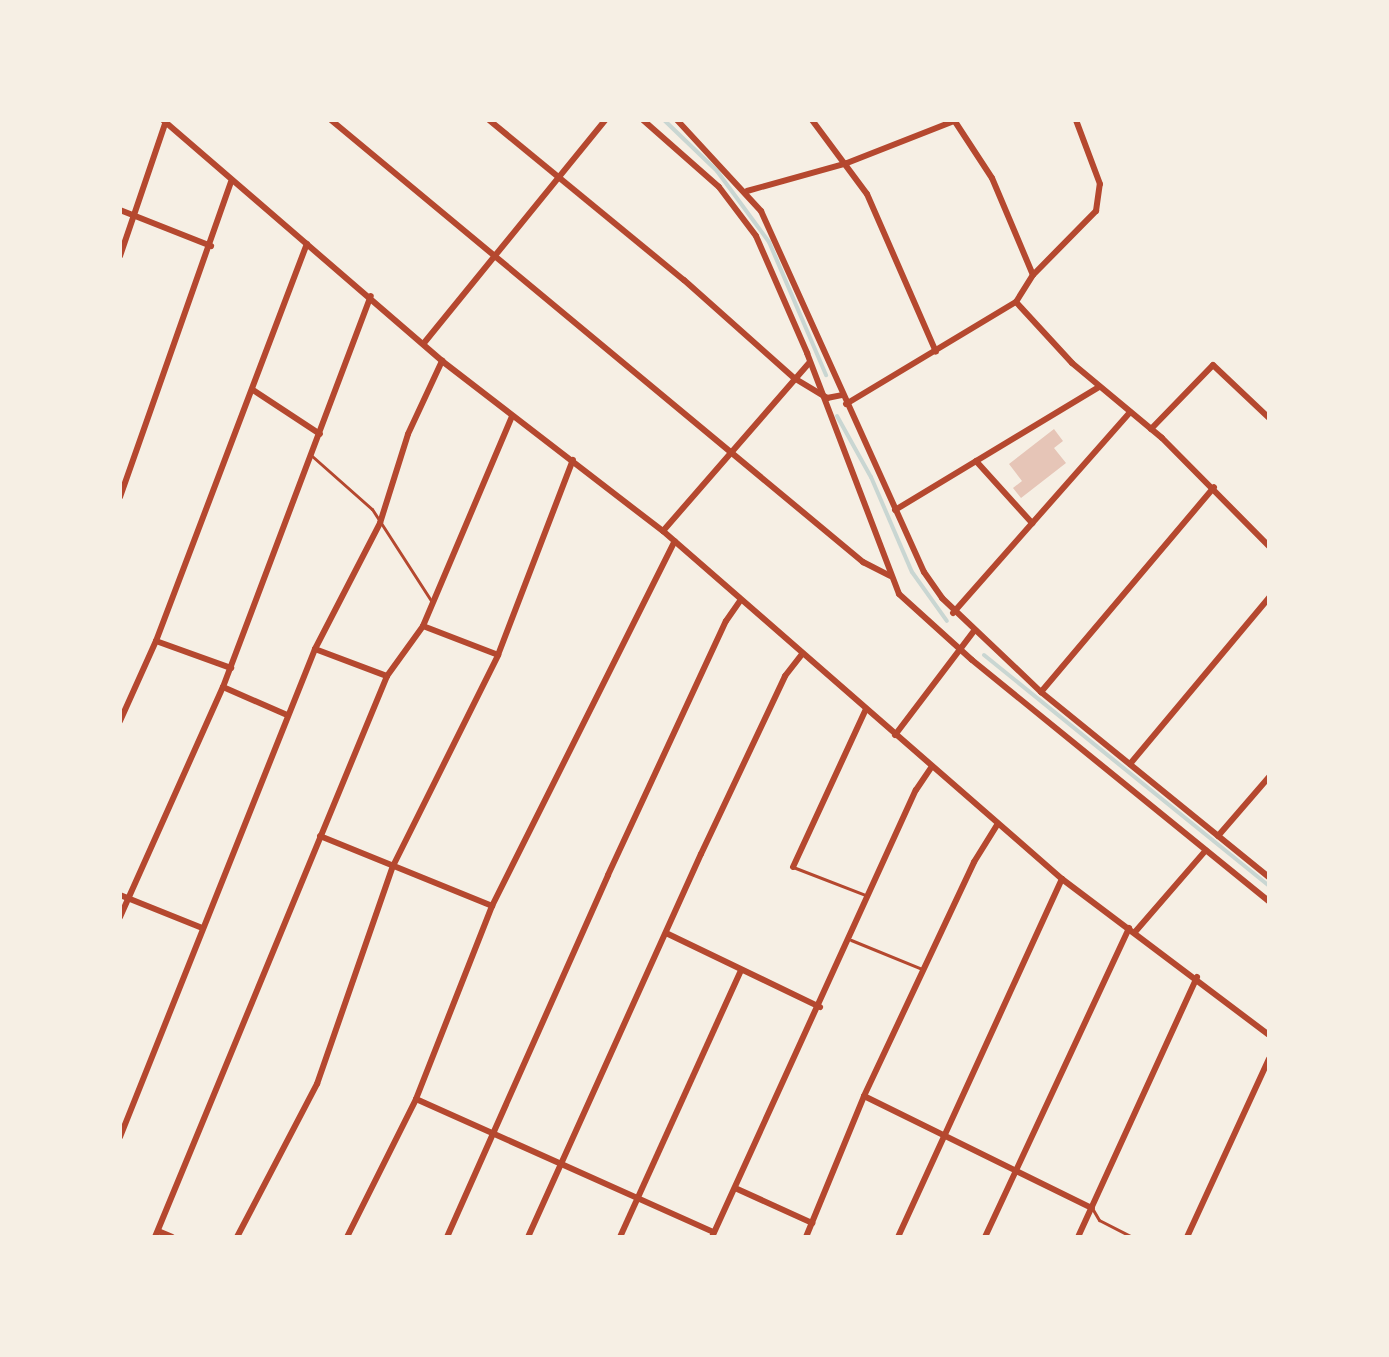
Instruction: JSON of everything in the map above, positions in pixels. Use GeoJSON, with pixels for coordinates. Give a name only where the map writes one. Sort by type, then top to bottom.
{"type":"FeatureCollection","features":[{"type":"Feature","properties":{"kind":"street"},"geometry":{"type":"LineString","coordinates":[[331,120],[863,562],[891,576]]}},
{"type":"Feature","properties":{"kind":"street"},"geometry":{"type":"LineString","coordinates":[[489,120],[684,280],[794,378],[820,394],[842,395]]}},
{"type":"Feature","properties":{"kind":"street"},"geometry":{"type":"LineString","coordinates":[[424,343],[605,120]]}},
{"type":"Feature","properties":{"kind":"street"},"geometry":{"type":"LineString","coordinates":[[643,120],[742,213],[769,261],[899,594],[958,648],[1269,901]]}},
{"type":"Feature","properties":{"kind":"street"},"geometry":{"type":"LineString","coordinates":[[677,120],[747,191],[786,260],[842,395],[924,572],[953,613],[1041,692],[1269,877]]}},
{"type":"Feature","properties":{"kind":"street"},"geometry":{"type":"LineString","coordinates":[[812,120],[847,163],[891,240],[936,352]]}},
{"type":"Feature","properties":{"kind":"street"},"geometry":{"type":"LineString","coordinates":[[747,191],[847,163],[954,120],[992,178],[1033,275]]}},
{"type":"Feature","properties":{"kind":"street"},"geometry":{"type":"LineString","coordinates":[[846,404],[1016,302],[1033,275],[1100,204],[1100,184],[1076,120]]}},
{"type":"Feature","properties":{"kind":"street"},"geometry":{"type":"LineString","coordinates":[[120,256],[164,122],[231,182],[371,296],[442,361],[675,541],[931,768],[1062,879],[1197,977],[1269,1035]]}},
{"type":"Feature","properties":{"kind":"street"},"geometry":{"type":"LineString","coordinates":[[120,497],[211,246],[231,182]]}},
{"type":"Feature","properties":{"kind":"street"},"geometry":{"type":"LineString","coordinates":[[120,210],[211,246]]}},
{"type":"Feature","properties":{"kind":"street"},"geometry":{"type":"LineString","coordinates":[[120,721],[156,641],[307,244]]}},
{"type":"Feature","properties":{"kind":"street"},"geometry":{"type":"LineString","coordinates":[[120,917],[124,897],[231,668],[371,296]]}},
{"type":"Feature","properties":{"kind":"street"},"geometry":{"type":"LineString","coordinates":[[1016,302],[1099,387],[1151,429],[1214,487],[1268,544]]}},
{"type":"Feature","properties":{"kind":"street"},"geometry":{"type":"LineString","coordinates":[[120,1137],[287,715],[315,649],[380,523],[408,434],[442,361]]}},
{"type":"Feature","properties":{"kind":"street"},"geometry":{"type":"LineString","coordinates":[[663,531],[809,363]]}},
{"type":"Feature","properties":{"kind":"street"},"geometry":{"type":"LineString","coordinates":[[1151,429],[1213,365],[1269,418]]}},
{"type":"Feature","properties":{"kind":"street"},"geometry":{"type":"LineString","coordinates":[[895,510],[1099,387]]}},
{"type":"Feature","properties":{"kind":"street"},"geometry":{"type":"LineString","coordinates":[[253,390],[320,434]]}},
{"type":"Feature","properties":{"kind":"street"},"geometry":{"type":"LineString","coordinates":[[953,613],[1130,412]]}},
{"type":"Feature","properties":{"kind":"street"},"geometry":{"type":"LineString","coordinates":[[172,1237],[156,1234],[320,836],[387,676],[423,626],[512,416]]}},
{"type":"Feature","properties":{"kind":"street"},"geometry":{"type":"LineString","coordinates":[[237,1237],[317,1084],[393,866],[498,655],[573,460]]}},
{"type":"Feature","properties":{"kind":"street"},"geometry":{"type":"LineString","coordinates":[[976,461],[1032,523]]}},
{"type":"Feature","properties":{"kind":"street"},"geometry":{"type":"LineString","coordinates":[[1041,692],[1214,487]]}},
{"type":"Feature","properties":{"kind":"street"},"geometry":{"type":"LineString","coordinates":[[347,1237],[416,1099],[492,906],[675,541]]}},
{"type":"Feature","properties":{"kind":"street"},"geometry":{"type":"LineString","coordinates":[[1130,764],[1269,598]]}},
{"type":"Feature","properties":{"kind":"street"},"geometry":{"type":"LineString","coordinates":[[447,1237],[719,635],[740,601]]}},
{"type":"Feature","properties":{"kind":"street"},"geometry":{"type":"LineString","coordinates":[[423,626],[498,655]]}},
{"type":"Feature","properties":{"kind":"street"},"geometry":{"type":"LineString","coordinates":[[895,735],[958,648],[974,631]]}},
{"type":"Feature","properties":{"kind":"street"},"geometry":{"type":"LineString","coordinates":[[156,641],[231,668]]}},
{"type":"Feature","properties":{"kind":"street"},"geometry":{"type":"LineString","coordinates":[[315,649],[387,676]]}},
{"type":"Feature","properties":{"kind":"street"},"geometry":{"type":"LineString","coordinates":[[528,1237],[701,854],[785,676],[802,654]]}},
{"type":"Feature","properties":{"kind":"street"},"geometry":{"type":"LineString","coordinates":[[223,687],[287,715]]}},
{"type":"Feature","properties":{"kind":"street"},"geometry":{"type":"LineString","coordinates":[[793,867],[866,709]]}},
{"type":"Feature","properties":{"kind":"street"},"geometry":{"type":"LineString","coordinates":[[416,1099],[564,1161],[713,1234],[851,940],[916,790],[931,768]]}},
{"type":"Feature","properties":{"kind":"street"},"geometry":{"type":"LineString","coordinates":[[1218,836],[1269,777]]}},
{"type":"Feature","properties":{"kind":"street"},"geometry":{"type":"LineString","coordinates":[[806,1237],[864,1096],[974,862],[997,825]]}},
{"type":"Feature","properties":{"kind":"street"},"geometry":{"type":"LineString","coordinates":[[320,836],[492,906]]}},
{"type":"Feature","properties":{"kind":"street"},"geometry":{"type":"LineString","coordinates":[[985,1237],[1132,930],[1206,850]]}},
{"type":"Feature","properties":{"kind":"street"},"geometry":{"type":"LineString","coordinates":[[898,1237],[1062,879]]}},
{"type":"Feature","properties":{"kind":"street"},"geometry":{"type":"LineString","coordinates":[[124,897],[202,928]]}},
{"type":"Feature","properties":{"kind":"street"},"geometry":{"type":"LineString","coordinates":[[666,933],[820,1007]]}},
{"type":"Feature","properties":{"kind":"street"},"geometry":{"type":"LineString","coordinates":[[620,1237],[741,970]]}},
{"type":"Feature","properties":{"kind":"street"},"geometry":{"type":"LineString","coordinates":[[1078,1237],[1197,977]]}},
{"type":"Feature","properties":{"kind":"street"},"geometry":{"type":"LineString","coordinates":[[1187,1237],[1269,1059]]}},
{"type":"Feature","properties":{"kind":"street"},"geometry":{"type":"LineString","coordinates":[[864,1096],[1092,1208]]}},
{"type":"Feature","properties":{"kind":"street"},"geometry":{"type":"LineString","coordinates":[[735,1188],[812,1223]]}},
{"type":"Feature","properties":{"kind":"lane"},"geometry":{"type":"LineString","coordinates":[[312,456],[358,494],[432,602]]}},
{"type":"Feature","properties":{"kind":"lane"},"geometry":{"type":"LineString","coordinates":[[793,867],[868,896]]}},
{"type":"Feature","properties":{"kind":"lane"},"geometry":{"type":"LineString","coordinates":[[851,940],[924,970]]}},
{"type":"Feature","properties":{"kind":"lane"},"geometry":{"type":"LineString","coordinates":[[1092,1208],[1099,1220],[1132,1237]]}},
{"type":"Feature","properties":{"kind":"building"},"geometry":{"type":"Polygon","coordinates":[[[1054,429],[1063,441],[1054,448],[1066,463],[1021,498],[1013,488],[1022,481],[1009,464],[1054,429]]]}},
{"type":"Feature","properties":{"kind":"waterway"},"geometry":{"type":"LineString","coordinates":[[664,120],[717,171],[769,242],[826,375]]}},
{"type":"Feature","properties":{"kind":"waterway"},"geometry":{"type":"LineString","coordinates":[[837,416],[871,477],[912,572],[947,621]]}},
{"type":"Feature","properties":{"kind":"waterway"},"geometry":{"type":"LineString","coordinates":[[984,655],[1269,886]]}}]}
